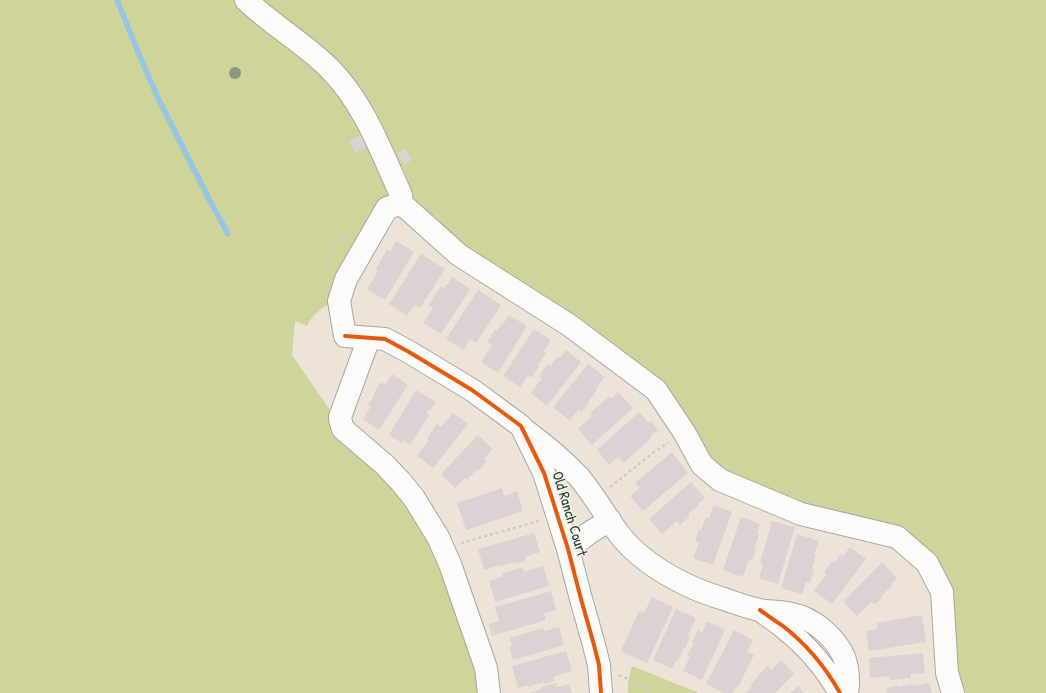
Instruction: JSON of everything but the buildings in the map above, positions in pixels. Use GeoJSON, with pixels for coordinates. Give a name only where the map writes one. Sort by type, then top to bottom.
{"type":"FeatureCollection","features":[{"type":"Feature","properties":{"kind":"street"},"geometry":{"type":"LineString","coordinates":[[246,0],[269,20],[316,56],[342,82],[361,110],[371,129],[401,195],[402,204],[458,255],[569,325],[656,390],[684,432],[702,465],[720,480],[801,514],[897,537],[927,563],[942,592],[947,674],[953,693]]}},
{"type":"Feature","properties":{"kind":"street","name":"Old Ranch Court"},"geometry":{"type":"LineString","coordinates":[[402,204],[387,208],[346,279],[339,301],[345,336],[385,339],[472,390],[521,426],[544,473],[568,549],[594,645],[599,669],[601,693]]}},
{"type":"Feature","properties":{"kind":"street"},"geometry":{"type":"LineString","coordinates":[[369,338],[340,417],[342,426],[401,482],[414,498],[438,537],[450,564],[486,668],[489,693]]}},
{"type":"Feature","properties":{"kind":"street"},"geometry":{"type":"LineString","coordinates":[[521,426],[550,449],[578,477],[594,496],[620,535],[628,544],[664,573],[692,588],[760,610],[792,614],[806,618],[818,626],[839,648],[844,657],[848,685],[847,693]]}},
{"type":"Feature","properties":{"kind":"street"},"geometry":{"type":"LineString","coordinates":[[568,549],[589,533],[610,520]]}},
{"type":"Feature","properties":{"kind":"street"},"geometry":{"type":"LineString","coordinates":[[760,610],[783,627],[805,647],[826,672],[840,693]]}},
{"type":"Feature","properties":{"kind":"path"},"geometry":{"type":"LineString","coordinates":[[606,490],[652,453],[684,432]]}},
{"type":"Feature","properties":{"kind":"path"},"geometry":{"type":"LineString","coordinates":[[443,549],[558,516]]}},
{"type":"Feature","properties":{"kind":"path"},"geometry":{"type":"LineString","coordinates":[[599,669],[626,678],[650,693]]}},
{"type":"Feature","properties":{"kind":"green space"},"geometry":{"type":"Polygon","coordinates":[[[0,0],[1046,0],[1046,693],[953,693],[942,592],[897,537],[720,480],[656,390],[402,204],[332,302],[318,312],[307,326],[295,321],[292,355],[343,429],[414,498],[489,693],[0,693],[0,0]]]}},
{"type":"Feature","properties":{"kind":"green space"},"geometry":{"type":"Polygon","coordinates":[[[632,666],[699,693],[628,693],[628,683],[632,666]]]}},
{"type":"Feature","properties":{"kind":"waterway"},"geometry":{"type":"LineString","coordinates":[[117,0],[158,98],[228,234]]}},
{"type":"Feature","properties":{"kind":"cycle path"},"geometry":{"type":"LineString","coordinates":[[345,336],[385,339],[472,390],[521,426],[544,473],[568,549],[599,665],[601,693]]}},
{"type":"Feature","properties":{"kind":"cycle path"},"geometry":{"type":"LineString","coordinates":[[760,610],[783,626],[807,649],[822,666],[840,693]]}}]}
